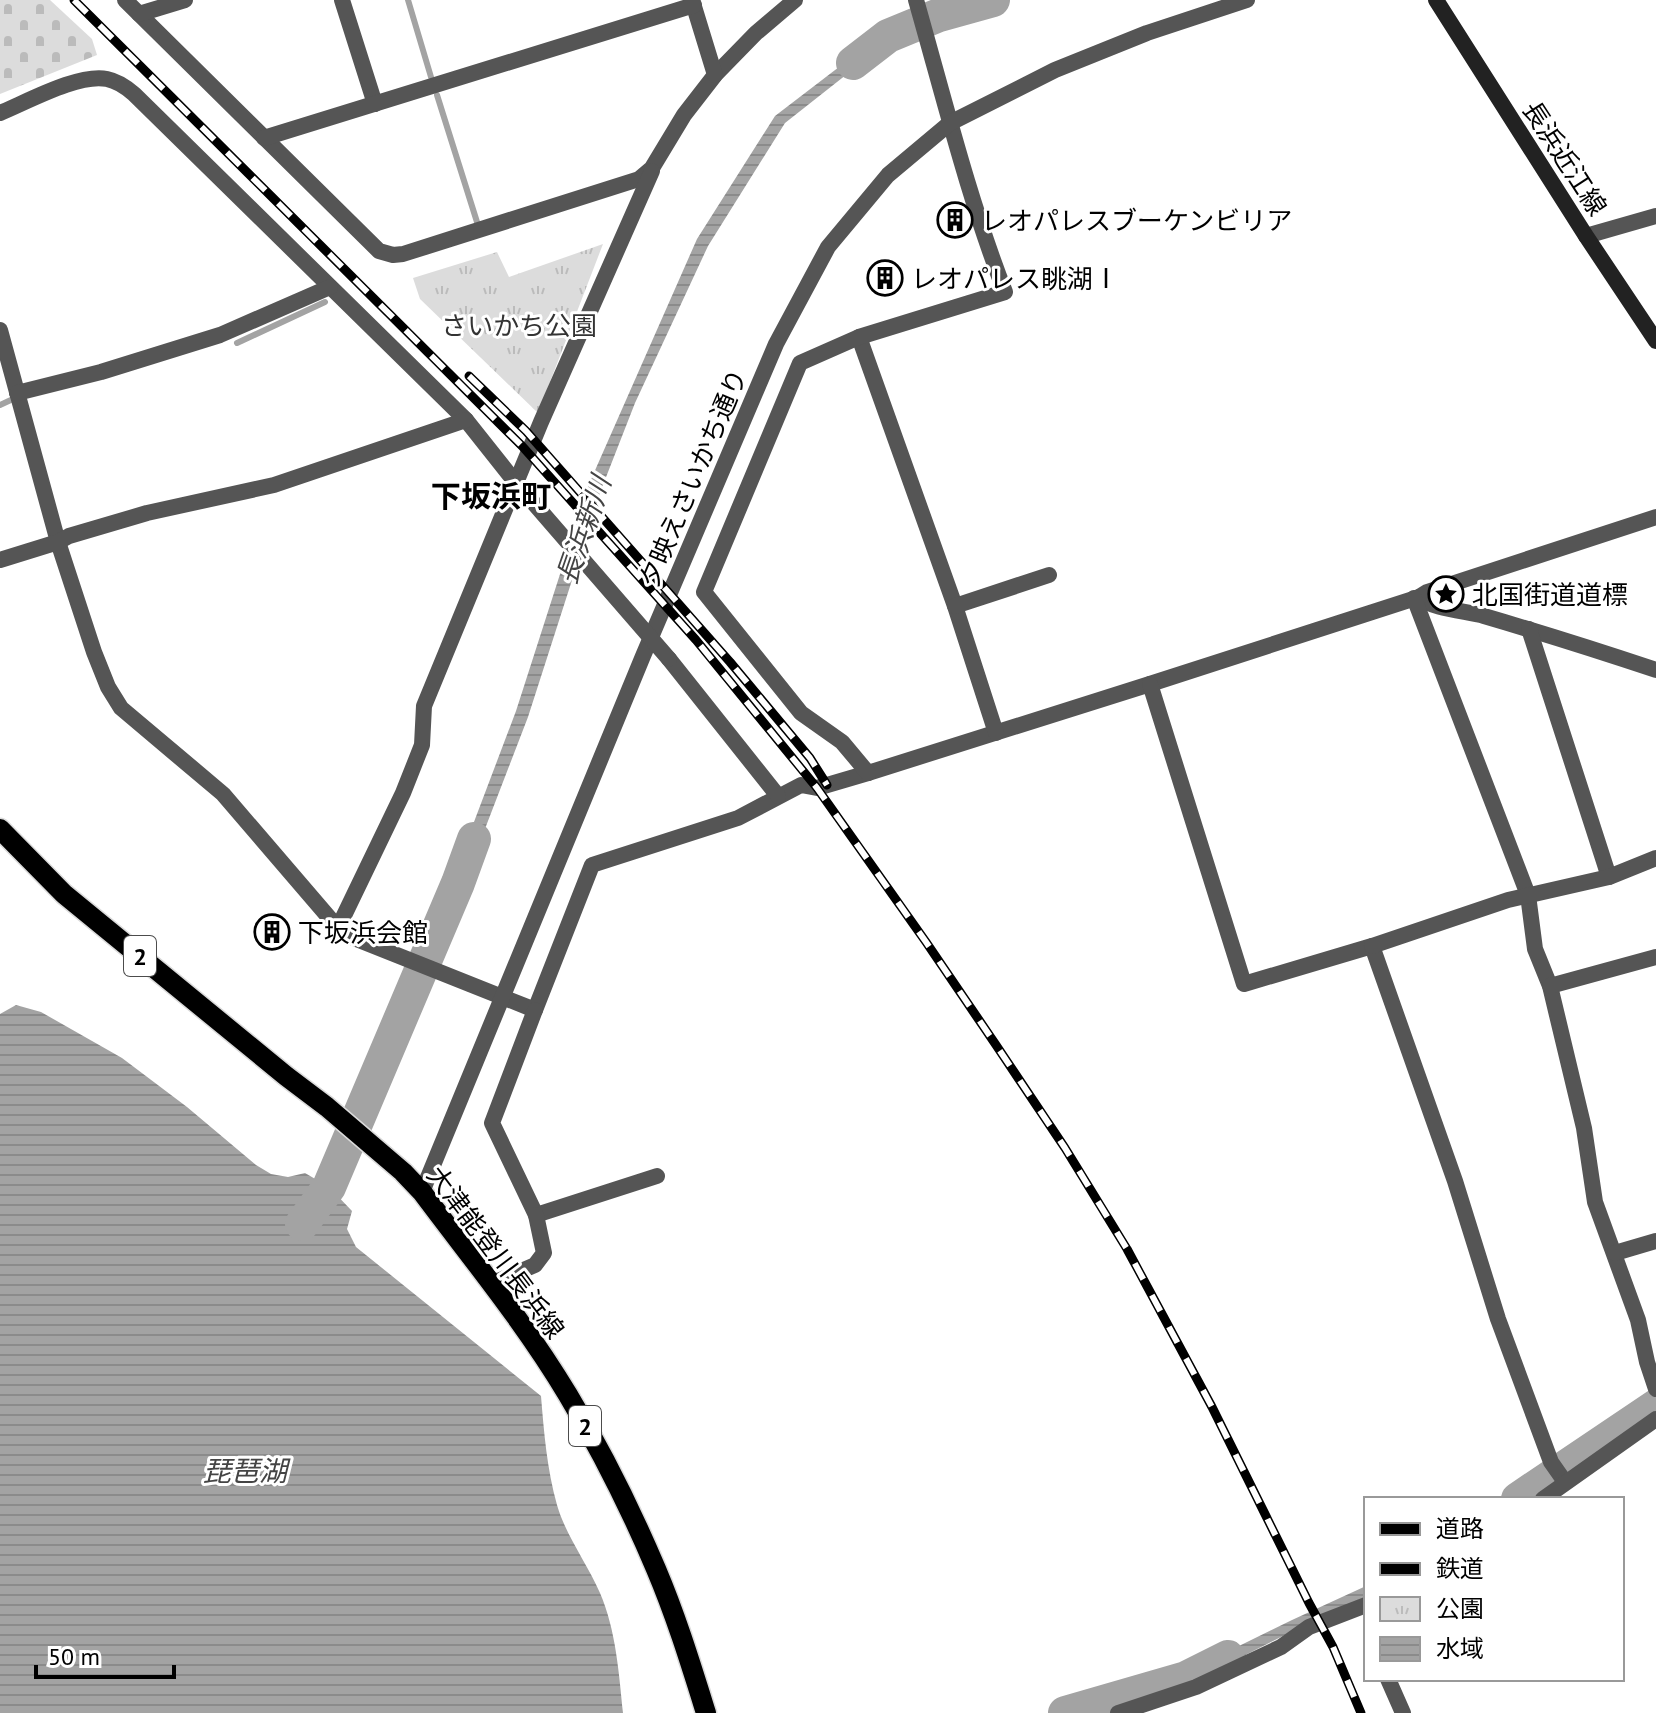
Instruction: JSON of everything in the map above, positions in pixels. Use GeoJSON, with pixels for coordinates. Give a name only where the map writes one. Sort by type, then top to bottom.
{"type":"FeatureCollection","features":[{"type":"Feature","properties":{"kind":"main road","name":"長浜近江線"},"geometry":{"type":"LineString","coordinates":[[1436,0],[1656,341]]}},
{"type":"Feature","properties":{"kind":"main road","name":"大津能登川長浜線"},"geometry":{"type":"LineString","coordinates":[[0,829],[64,894],[327,1107],[422,1192],[523,1327],[568,1395],[619,1489],[657,1570],[706,1713]]}},
{"type":"Feature","properties":{"kind":"street"},"geometry":{"type":"LineString","coordinates":[[125,0],[379,251],[393,255],[417,250],[634,182],[656,163]]}},
{"type":"Feature","properties":{"kind":"street"},"geometry":{"type":"LineString","coordinates":[[139,14],[185,0]]}},
{"type":"Feature","properties":{"kind":"street"},"geometry":{"type":"LineString","coordinates":[[342,0],[375,104]]}},
{"type":"Feature","properties":{"kind":"street"},"geometry":{"type":"LineString","coordinates":[[343,932],[422,745],[424,706],[541,422],[656,163],[679,122],[715,75],[756,33],[795,0]]}},
{"type":"Feature","properties":{"kind":"street"},"geometry":{"type":"LineString","coordinates":[[868,773],[842,742],[801,713],[704,592],[800,363],[859,337],[1005,292],[950,123],[916,0]]}},
{"type":"Feature","properties":{"kind":"street","name":"夕映えさいかち通り"},"geometry":{"type":"LineString","coordinates":[[422,1192],[501,996],[776,344],[828,247],[888,175],[950,123],[1055,70],[1147,33],[1247,0]]}},
{"type":"Feature","properties":{"kind":"street"},"geometry":{"type":"LineString","coordinates":[[264,138],[693,2],[715,75]]}},
{"type":"Feature","properties":{"kind":"street"},"geometry":{"type":"LineString","coordinates":[[0,113],[78,81],[93,78],[108,79],[134,94],[466,420],[512,478],[669,659],[778,796]]}},
{"type":"Feature","properties":{"kind":"street"},"geometry":{"type":"LineString","coordinates":[[1586,236],[1656,216]]}},
{"type":"Feature","properties":{"kind":"street"},"geometry":{"type":"LineString","coordinates":[[17,393],[101,372],[220,335],[330,287]]}},
{"type":"Feature","properties":{"kind":"street"},"geometry":{"type":"LineString","coordinates":[[0,330],[58,542],[94,652],[108,687],[121,708],[223,794],[343,932],[535,1010]]}},
{"type":"Feature","properties":{"kind":"street"},"geometry":{"type":"LineString","coordinates":[[859,337],[955,606],[996,733]]}},
{"type":"Feature","properties":{"kind":"street"},"geometry":{"type":"LineString","coordinates":[[0,560],[147,513],[274,485],[466,420]]}},
{"type":"Feature","properties":{"kind":"street"},"geometry":{"type":"LineString","coordinates":[[491,1284],[535,1265],[544,1253],[536,1215],[492,1123],[592,865],[738,818],[801,785],[817,788],[996,733],[1417,598],[1427,592],[1656,517]]}},
{"type":"Feature","properties":{"kind":"street"},"geometry":{"type":"LineString","coordinates":[[955,606],[1049,575]]}},
{"type":"Feature","properties":{"kind":"street"},"geometry":{"type":"LineString","coordinates":[[1417,598],[1426,603],[1529,629],[1656,670]]}},
{"type":"Feature","properties":{"kind":"street"},"geometry":{"type":"LineString","coordinates":[[1417,598],[1528,895],[1535,949],[1550,986],[1584,1128],[1595,1202],[1638,1320],[1656,1389]]}},
{"type":"Feature","properties":{"kind":"street"},"geometry":{"type":"LineString","coordinates":[[1529,629],[1609,877]]}},
{"type":"Feature","properties":{"kind":"street"},"geometry":{"type":"LineString","coordinates":[[1150,684],[1244,984],[1528,895],[1609,877],[1656,858]]}},
{"type":"Feature","properties":{"kind":"street"},"geometry":{"type":"LineString","coordinates":[[1372,946],[1455,1181],[1498,1319],[1551,1462],[1563,1480]]}},
{"type":"Feature","properties":{"kind":"street"},"geometry":{"type":"LineString","coordinates":[[1550,986],[1656,957]]}},
{"type":"Feature","properties":{"kind":"street"},"geometry":{"type":"LineString","coordinates":[[536,1215],[657,1176]]}},
{"type":"Feature","properties":{"kind":"street"},"geometry":{"type":"LineString","coordinates":[[1615,1253],[1656,1241]]}},
{"type":"Feature","properties":{"kind":"street"},"geometry":{"type":"LineString","coordinates":[[1545,1497],[1563,1480],[1653,1422]]}},
{"type":"Feature","properties":{"kind":"street"},"geometry":{"type":"LineString","coordinates":[[1118,1713],[1196,1687],[1281,1647],[1309,1627],[1364,1606]]}},
{"type":"Feature","properties":{"kind":"street"},"geometry":{"type":"LineString","coordinates":[[1389,1681],[1403,1713]]}},
{"type":"Feature","properties":{"kind":"green space"},"geometry":{"type":"Polygon","coordinates":[[[0,0],[50,0],[92,39],[97,55],[0,94],[0,0]]]}},
{"type":"Feature","properties":{"kind":"green space","name":"さいかち公園"},"geometry":{"type":"Polygon","coordinates":[[[603,244],[538,413],[420,299],[413,278],[497,252],[509,277],[603,244]]]}},
{"type":"Feature","properties":{"kind":"water"},"geometry":{"type":"Polygon","coordinates":[[[886,31],[889,41],[785,123],[708,246],[635,403],[601,490],[528,717],[463,886],[452,880],[516,711],[589,484],[697,239],[775,116],[886,31]]]}},
{"type":"Feature","properties":{"kind":"water","name":"琵琶湖"},"geometry":{"type":"Polygon","coordinates":[[[16,1005],[41,1012],[122,1058],[271,1174],[288,1177],[305,1173],[329,1187],[352,1211],[347,1229],[356,1247],[541,1396],[548,1464],[557,1505],[595,1582],[610,1622],[623,1713],[0,1713],[0,1014],[16,1005]]]}},
{"type":"Feature","properties":{"kind":"water"},"geometry":{"type":"Polygon","coordinates":[[[1364,1587],[1364,1600],[1295,1630],[1188,1684],[1184,1673],[1364,1587]]]}},
{"type":"Feature","properties":{"kind":"waterway"},"geometry":{"type":"LineString","coordinates":[[408,0],[431,77]]}},
{"type":"Feature","properties":{"kind":"waterway","name":"長浜新川"},"geometry":{"type":"LineString","coordinates":[[853,63],[888,36],[939,15],[993,0]]}},
{"type":"Feature","properties":{"kind":"waterway"},"geometry":{"type":"LineString","coordinates":[[437,95],[477,222]]}},
{"type":"Feature","properties":{"kind":"waterway"},"geometry":{"type":"LineString","coordinates":[[237,343],[325,302]]}},
{"type":"Feature","properties":{"kind":"waterway"},"geometry":{"type":"LineString","coordinates":[[0,405],[13,399]]}},
{"type":"Feature","properties":{"kind":"waterway","name":"長浜新川"},"geometry":{"type":"LineString","coordinates":[[302,1224],[329,1187],[474,839]]}},
{"type":"Feature","properties":{"kind":"waterway"},"geometry":{"type":"LineString","coordinates":[[1521,1497],[1656,1406]]}},
{"type":"Feature","properties":{"kind":"waterway"},"geometry":{"type":"LineString","coordinates":[[1065,1713],[1186,1678],[1228,1657]]}},
{"type":"Feature","properties":{"kind":"railway"},"geometry":{"type":"LineString","coordinates":[[74,0],[522,446],[696,640],[817,788],[996,1045],[1065,1148],[1127,1249],[1212,1407],[1333,1647],[1361,1713]]}},
{"type":"Feature","properties":{"kind":"railway"},"geometry":{"type":"LineString","coordinates":[[469,376],[526,431],[730,662],[810,758],[827,785]]}},
{"type":"Feature","properties":{"kind":"place","name":"レオパレスブーケンビリア"},"geometry":{"type":"Point","coordinates":[955,220]}},
{"type":"Feature","properties":{"kind":"place","name":"レオパレス眺湖Ⅰ"},"geometry":{"type":"Point","coordinates":[885,278]}},
{"type":"Feature","properties":{"kind":"place","name":"北国街道道標"},"geometry":{"type":"Point","coordinates":[1446,594]}},
{"type":"Feature","properties":{"kind":"place","name":"下坂浜会館"},"geometry":{"type":"Point","coordinates":[272,932]}},
{"type":"Feature","properties":{"kind":"district","name":"下坂浜町"},"geometry":{"type":"Point","coordinates":[491,495]}}]}
